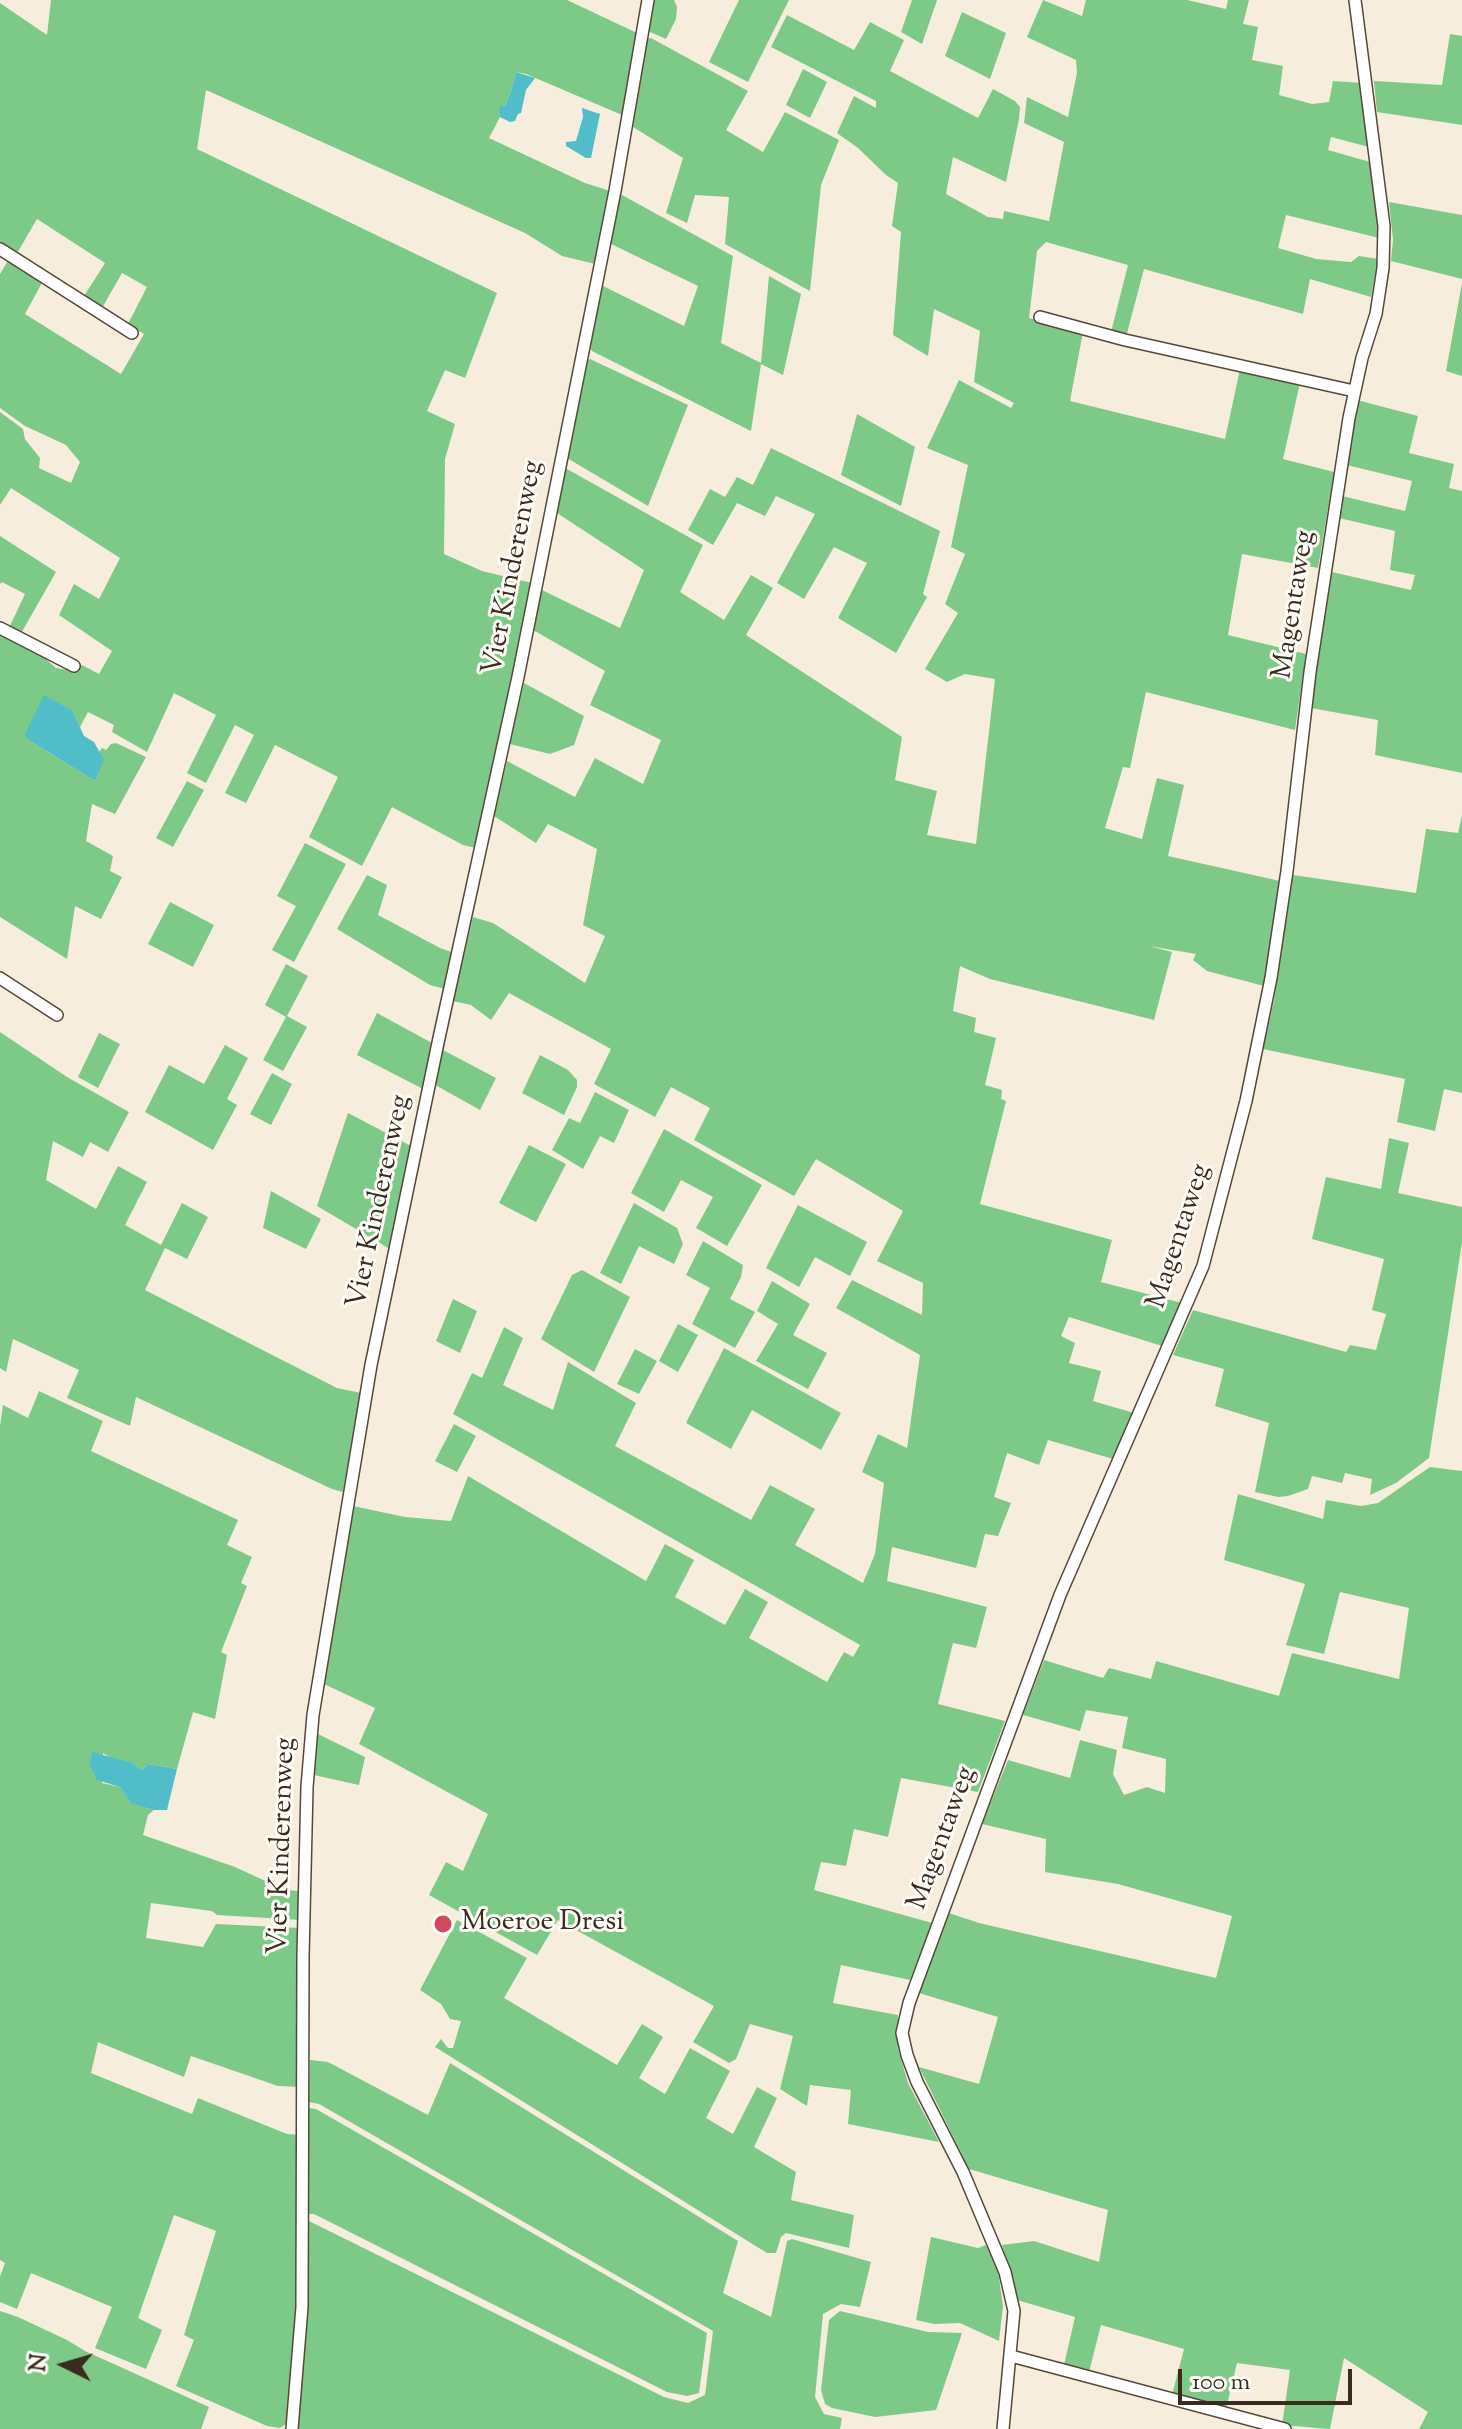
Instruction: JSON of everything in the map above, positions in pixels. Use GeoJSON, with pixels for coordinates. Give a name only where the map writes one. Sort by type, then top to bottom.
{"type":"FeatureCollection","features":[{"type":"Feature","properties":{"kind":"street","name":"Vier Kinderenweg"},"geometry":{"type":"LineString","coordinates":[[292,2429],[302,2307],[303,1956],[307,1787],[313,1715],[371,1365],[518,677],[615,191],[648,0]]}},
{"type":"Feature","properties":{"kind":"street","name":"Magentaweg"},"geometry":{"type":"LineString","coordinates":[[1003,2429],[1014,2311],[1005,2272],[963,2172],[907,2055],[902,2033],[1060,1595],[1203,1266],[1246,1101],[1271,978],[1312,658],[1354,391],[1376,314],[1384,241],[1355,0]]}},
{"type":"Feature","properties":{"kind":"street"},"geometry":{"type":"LineString","coordinates":[[0,249],[132,333]]}},
{"type":"Feature","properties":{"kind":"street"},"geometry":{"type":"LineString","coordinates":[[1040,317],[1125,340],[1354,391]]}},
{"type":"Feature","properties":{"kind":"street"},"geometry":{"type":"LineString","coordinates":[[0,628],[74,666]]}},
{"type":"Feature","properties":{"kind":"street"},"geometry":{"type":"LineString","coordinates":[[0,978],[57,1015]]}},
{"type":"Feature","properties":{"kind":"street"},"geometry":{"type":"LineString","coordinates":[[1011,2356],[1285,2429]]}},
{"type":"Feature","properties":{"kind":"green space"},"geometry":{"type":"Polygon","coordinates":[[[51,0],[567,0],[637,33],[622,115],[516,72],[505,106],[499,111],[500,117],[489,138],[585,183],[610,191],[595,264],[562,256],[525,233],[206,90],[197,149],[497,293],[465,378],[445,370],[427,411],[455,424],[445,459],[444,554],[482,571],[532,583],[476,848],[463,845],[392,807],[362,866],[309,837],[338,777],[275,745],[246,803],[225,793],[254,735],[235,725],[206,783],[187,773],[216,715],[174,693],[147,752],[112,732],[114,725],[88,712],[80,727],[73,711],[27,739],[95,781],[103,760],[99,752],[102,748],[106,750],[116,743],[146,757],[115,814],[92,804],[86,841],[113,856],[110,871],[122,877],[101,919],[75,906],[67,959],[0,917],[0,630],[33,648],[56,668],[74,671],[82,665],[99,674],[112,651],[59,615],[74,584],[99,599],[120,558],[11,488],[0,505],[0,412],[23,429],[25,439],[40,458],[39,468],[71,483],[80,462],[66,445],[25,426],[0,408],[0,274],[9,259],[43,281],[25,314],[121,374],[144,334],[128,324],[147,287],[122,273],[102,308],[84,296],[105,263],[37,219],[16,255],[0,244],[0,3],[47,35],[51,0]]]}},
{"type":"Feature","properties":{"kind":"green space"},"geometry":{"type":"Polygon","coordinates":[[[654,0],[674,0],[677,7],[676,19],[666,39],[648,31],[654,0]]]}},
{"type":"Feature","properties":{"kind":"green space"},"geometry":{"type":"Polygon","coordinates":[[[739,0],[789,0],[748,82],[709,62],[739,0]]]}},
{"type":"Feature","properties":{"kind":"green space"},"geometry":{"type":"Polygon","coordinates":[[[912,0],[937,0],[922,44],[901,32],[912,0]]]}},
{"type":"Feature","properties":{"kind":"green space"},"geometry":{"type":"Polygon","coordinates":[[[1043,0],[1082,16],[1086,0],[1187,0],[1226,9],[1228,0],[1249,0],[1243,24],[1258,27],[1252,60],[1283,66],[1279,95],[1312,104],[1329,102],[1333,81],[1362,83],[1369,147],[1331,137],[1328,150],[1370,162],[1379,238],[1286,215],[1278,248],[1316,259],[1351,262],[1359,256],[1378,259],[1371,297],[1310,279],[1303,314],[1144,269],[1126,337],[1111,332],[1128,265],[1046,242],[1037,251],[1029,318],[1083,332],[1070,401],[1225,439],[1240,369],[1300,383],[1283,459],[1334,472],[1318,568],[1242,554],[1228,635],[1306,654],[1295,730],[1146,692],[1130,768],[1123,767],[1105,828],[1142,839],[1157,778],[1184,785],[1168,856],[1280,881],[1264,986],[1207,971],[1193,960],[1196,954],[1149,946],[1172,952],[1154,1020],[990,979],[960,966],[953,1011],[976,1018],[974,1032],[996,1038],[985,1085],[1002,1090],[1001,1099],[1006,1101],[980,1204],[1112,1240],[1101,1282],[1182,1303],[1162,1346],[1069,1317],[1061,1336],[1075,1343],[1069,1363],[1101,1371],[1093,1401],[1134,1413],[1113,1459],[1048,1440],[1039,1465],[1007,1453],[994,1497],[1011,1503],[998,1536],[985,1534],[976,1568],[892,1547],[887,1581],[987,1607],[976,1648],[953,1643],[938,1704],[1005,1721],[978,1792],[901,1778],[888,1837],[854,1829],[846,1866],[821,1862],[814,1890],[932,1923],[910,1980],[841,1965],[833,2003],[898,2015],[898,2048],[908,2083],[939,2142],[848,2124],[851,2090],[810,2085],[807,2106],[780,2089],[793,2036],[750,2024],[736,2059],[729,2063],[693,2042],[714,2006],[558,1920],[537,1955],[429,1895],[446,1862],[463,1871],[488,1814],[359,1744],[375,1708],[324,1684],[353,1506],[405,1517],[451,1521],[468,1476],[646,1581],[665,1544],[694,1560],[675,1597],[725,1625],[745,1589],[768,1602],[749,1638],[827,1682],[844,1652],[853,1657],[860,1645],[453,1414],[472,1373],[482,1378],[504,1327],[523,1338],[503,1385],[553,1410],[568,1362],[636,1403],[615,1446],[751,1520],[770,1485],[815,1509],[795,1545],[863,1583],[875,1554],[884,1483],[862,1472],[878,1434],[907,1448],[920,1355],[836,1308],[852,1280],[922,1315],[923,1283],[877,1261],[903,1211],[816,1159],[794,1196],[694,1140],[710,1108],[671,1087],[655,1117],[594,1084],[611,1049],[509,993],[491,1020],[471,1005],[453,1001],[473,917],[493,923],[585,983],[605,936],[583,925],[597,849],[548,824],[536,843],[494,816],[507,761],[575,797],[595,758],[643,784],[661,740],[590,705],[605,671],[533,630],[542,590],[620,628],[644,570],[557,513],[564,470],[567,469],[703,545],[680,592],[724,620],[751,575],[773,588],[746,635],[902,737],[895,780],[937,791],[927,835],[976,844],[995,679],[965,674],[947,682],[925,669],[958,613],[945,604],[965,554],[951,547],[968,465],[927,448],[959,380],[1011,408],[1014,403],[974,382],[980,331],[934,309],[928,356],[893,335],[901,232],[892,226],[898,183],[837,133],[854,96],[876,108],[876,101],[771,47],[787,15],[854,50],[870,22],[904,40],[890,71],[978,118],[993,89],[1015,101],[1020,107],[1019,119],[1006,182],[953,157],[946,194],[988,217],[1003,219],[1004,211],[1049,221],[1064,142],[1024,123],[1027,97],[1068,117],[1077,73],[1076,60],[1027,37],[1043,0]]]}},
{"type":"Feature","properties":{"kind":"green space"},"geometry":{"type":"Polygon","coordinates":[[[962,12],[1006,33],[990,79],[945,56],[962,12]]]}},
{"type":"Feature","properties":{"kind":"green space"},"geometry":{"type":"Polygon","coordinates":[[[1450,34],[1462,36],[1462,125],[1377,112],[1374,81],[1442,85],[1450,34]]]}},
{"type":"Feature","properties":{"kind":"green space"},"geometry":{"type":"Polygon","coordinates":[[[651,38],[748,91],[726,130],[763,152],[785,112],[839,140],[821,185],[810,291],[725,244],[729,197],[695,195],[687,223],[666,213],[683,158],[633,127],[647,39],[651,38]]]}},
{"type":"Feature","properties":{"kind":"green space"},"geometry":{"type":"Polygon","coordinates":[[[803,69],[827,82],[810,118],[786,105],[803,69]]]}},
{"type":"Feature","properties":{"kind":"green space"},"geometry":{"type":"Polygon","coordinates":[[[622,195],[733,256],[721,343],[761,363],[769,276],[801,294],[783,375],[761,364],[751,431],[589,347],[601,285],[684,326],[698,286],[609,243],[622,195]]]}},
{"type":"Feature","properties":{"kind":"green space"},"geometry":{"type":"Polygon","coordinates":[[[1389,202],[1462,215],[1462,279],[1391,261],[1393,240],[1389,202]]]}},
{"type":"Feature","properties":{"kind":"green space"},"geometry":{"type":"Polygon","coordinates":[[[1462,283],[1462,376],[1446,371],[1462,283]]]}},
{"type":"Feature","properties":{"kind":"green space"},"geometry":{"type":"Polygon","coordinates":[[[590,359],[688,405],[648,506],[567,458],[585,362],[590,359]]]}},
{"type":"Feature","properties":{"kind":"green space"},"geometry":{"type":"Polygon","coordinates":[[[1357,400],[1418,416],[1409,453],[1454,464],[1449,488],[1462,491],[1462,773],[1375,755],[1378,720],[1311,708],[1332,572],[1411,590],[1415,575],[1390,570],[1395,531],[1339,518],[1342,496],[1405,511],[1412,481],[1347,465],[1357,400]]]}},
{"type":"Feature","properties":{"kind":"green space"},"geometry":{"type":"Polygon","coordinates":[[[857,414],[915,447],[901,506],[841,475],[857,414]]]}},
{"type":"Feature","properties":{"kind":"green space"},"geometry":{"type":"Polygon","coordinates":[[[771,448],[940,531],[923,594],[927,597],[896,653],[838,618],[867,563],[834,547],[804,599],[777,583],[815,514],[776,496],[765,516],[737,503],[713,545],[688,530],[710,489],[725,497],[737,477],[753,485],[771,448]]]}},
{"type":"Feature","properties":{"kind":"green space"},"geometry":{"type":"Polygon","coordinates":[[[0,536],[56,572],[19,637],[8,630],[25,594],[2,582],[0,584],[0,536]]]}},
{"type":"Feature","properties":{"kind":"green space"},"geometry":{"type":"Polygon","coordinates":[[[524,683],[584,716],[574,745],[550,754],[510,744],[524,683]]]}},
{"type":"Feature","properties":{"kind":"green space"},"geometry":{"type":"Polygon","coordinates":[[[187,781],[204,790],[173,847],[156,838],[187,781]]]}},
{"type":"Feature","properties":{"kind":"green space"},"geometry":{"type":"Polygon","coordinates":[[[1462,815],[1462,1093],[1444,1089],[1435,1131],[1397,1122],[1405,1079],[1263,1049],[1274,1001],[1293,875],[1416,893],[1426,829],[1458,833],[1462,815]]]}},
{"type":"Feature","properties":{"kind":"green space"},"geometry":{"type":"Polygon","coordinates":[[[305,843],[346,864],[294,962],[272,950],[296,906],[277,896],[305,843]]]}},
{"type":"Feature","properties":{"kind":"green space"},"geometry":{"type":"Polygon","coordinates":[[[367,875],[387,885],[378,915],[454,953],[445,989],[430,985],[337,929],[367,875]]]}},
{"type":"Feature","properties":{"kind":"green space"},"geometry":{"type":"Polygon","coordinates":[[[170,902],[214,925],[193,967],[148,944],[170,902]]]}},
{"type":"Feature","properties":{"kind":"green space"},"geometry":{"type":"Polygon","coordinates":[[[286,964],[308,976],[287,1016],[307,1027],[283,1071],[263,1060],[286,1017],[265,1005],[286,964]]]}},
{"type":"Feature","properties":{"kind":"green space"},"geometry":{"type":"Polygon","coordinates":[[[377,1013],[432,1043],[423,1089],[357,1055],[377,1013]]]}},
{"type":"Feature","properties":{"kind":"green space"},"geometry":{"type":"Polygon","coordinates":[[[0,1032],[67,1077],[129,1112],[108,1152],[90,1142],[83,1157],[53,1141],[46,1180],[96,1209],[118,1166],[147,1182],[125,1225],[161,1245],[182,1203],[208,1217],[187,1259],[165,1248],[145,1290],[337,1388],[361,1393],[343,1492],[136,1397],[130,1426],[67,1398],[79,1370],[13,1339],[6,1372],[0,1368],[0,1032]]]}},
{"type":"Feature","properties":{"kind":"green space"},"geometry":{"type":"Polygon","coordinates":[[[99,1033],[120,1044],[98,1088],[78,1077],[99,1033]]]}},
{"type":"Feature","properties":{"kind":"green space"},"geometry":{"type":"Polygon","coordinates":[[[225,1045],[248,1058],[227,1099],[237,1105],[213,1150],[145,1112],[169,1065],[204,1084],[225,1045]]]}},
{"type":"Feature","properties":{"kind":"green space"},"geometry":{"type":"Polygon","coordinates":[[[441,1049],[496,1078],[480,1110],[437,1086],[435,1082],[441,1049]]]}},
{"type":"Feature","properties":{"kind":"green space"},"geometry":{"type":"Polygon","coordinates":[[[540,1055],[568,1070],[577,1080],[577,1087],[564,1115],[522,1093],[540,1055]]]}},
{"type":"Feature","properties":{"kind":"green space"},"geometry":{"type":"Polygon","coordinates":[[[272,1073],[292,1084],[271,1125],[250,1114],[272,1073]]]}},
{"type":"Feature","properties":{"kind":"green space"},"geometry":{"type":"Polygon","coordinates":[[[595,1092],[629,1110],[614,1143],[600,1136],[583,1169],[552,1150],[569,1118],[580,1123],[595,1092]]]}},
{"type":"Feature","properties":{"kind":"green space"},"geometry":{"type":"Polygon","coordinates":[[[348,1113],[411,1146],[390,1249],[317,1206],[348,1113]]]}},
{"type":"Feature","properties":{"kind":"green space"},"geometry":{"type":"Polygon","coordinates":[[[664,1129],[762,1185],[727,1246],[696,1228],[713,1197],[681,1180],[664,1212],[631,1193],[664,1129]]]}},
{"type":"Feature","properties":{"kind":"green space"},"geometry":{"type":"Polygon","coordinates":[[[1389,1138],[1409,1143],[1398,1193],[1462,1207],[1462,1242],[1429,1458],[1396,1483],[1370,1495],[1372,1479],[1345,1473],[1342,1483],[1312,1476],[1308,1489],[1288,1496],[1255,1492],[1269,1423],[1215,1406],[1224,1369],[1173,1355],[1193,1310],[1346,1352],[1350,1345],[1376,1350],[1386,1314],[1372,1310],[1384,1259],[1312,1239],[1326,1177],[1381,1189],[1389,1138]]]}},
{"type":"Feature","properties":{"kind":"green space"},"geometry":{"type":"Polygon","coordinates":[[[529,1145],[566,1164],[536,1222],[499,1203],[529,1145]]]}},
{"type":"Feature","properties":{"kind":"green space"},"geometry":{"type":"Polygon","coordinates":[[[271,1191],[321,1219],[306,1249],[263,1228],[271,1191]]]}},
{"type":"Feature","properties":{"kind":"green space"},"geometry":{"type":"Polygon","coordinates":[[[634,1203],[677,1228],[683,1244],[674,1264],[639,1246],[621,1284],[600,1273],[634,1203]]]}},
{"type":"Feature","properties":{"kind":"green space"},"geometry":{"type":"Polygon","coordinates":[[[798,1205],[867,1242],[850,1276],[815,1257],[799,1287],[766,1268],[798,1205]]]}},
{"type":"Feature","properties":{"kind":"green space"},"geometry":{"type":"Polygon","coordinates":[[[703,1241],[743,1265],[741,1277],[730,1299],[755,1312],[735,1348],[692,1324],[710,1288],[686,1275],[703,1241]]]}},
{"type":"Feature","properties":{"kind":"green space"},"geometry":{"type":"Polygon","coordinates":[[[582,1270],[630,1297],[594,1372],[541,1339],[572,1275],[582,1270]]]}},
{"type":"Feature","properties":{"kind":"green space"},"geometry":{"type":"Polygon","coordinates":[[[772,1281],[810,1304],[793,1335],[827,1353],[808,1389],[756,1361],[778,1324],[757,1311],[772,1281]]]}},
{"type":"Feature","properties":{"kind":"green space"},"geometry":{"type":"Polygon","coordinates":[[[453,1299],[477,1311],[460,1353],[436,1341],[453,1299]]]}},
{"type":"Feature","properties":{"kind":"green space"},"geometry":{"type":"Polygon","coordinates":[[[678,1324],[698,1335],[678,1372],[659,1361],[678,1324]]]}},
{"type":"Feature","properties":{"kind":"green space"},"geometry":{"type":"Polygon","coordinates":[[[724,1348],[841,1413],[821,1450],[752,1410],[731,1449],[686,1423],[724,1348]]]}},
{"type":"Feature","properties":{"kind":"green space"},"geometry":{"type":"Polygon","coordinates":[[[635,1349],[657,1361],[639,1394],[617,1384],[635,1349]]]}},
{"type":"Feature","properties":{"kind":"green space"},"geometry":{"type":"Polygon","coordinates":[[[39,1391],[103,1421],[91,1451],[238,1520],[227,1545],[252,1557],[241,1583],[247,1586],[221,1652],[227,1655],[215,1719],[193,1712],[177,1769],[148,1764],[142,1770],[133,1763],[114,1760],[103,1753],[102,1783],[120,1787],[131,1802],[154,1810],[148,1815],[143,1835],[235,1867],[285,1890],[301,1891],[301,1920],[217,1915],[212,1911],[151,1903],[146,1938],[203,1947],[216,1924],[301,1928],[300,2087],[278,2086],[191,2056],[184,2077],[98,2042],[91,2073],[192,2114],[198,2098],[287,2134],[299,2135],[296,2341],[286,2424],[280,2428],[267,2426],[176,2386],[194,2340],[184,2335],[216,2231],[174,2215],[138,2318],[162,2330],[146,2369],[95,2348],[112,2307],[31,2273],[17,2309],[0,2302],[0,2277],[5,2263],[0,2260],[0,1426],[3,1405],[28,1418],[39,1391]]]}},
{"type":"Feature","properties":{"kind":"green space"},"geometry":{"type":"Polygon","coordinates":[[[454,1424],[476,1436],[457,1472],[435,1461],[454,1424]]]}},
{"type":"Feature","properties":{"kind":"green space"},"geometry":{"type":"Polygon","coordinates":[[[1430,1467],[1462,1471],[1462,2429],[1419,2429],[1428,2412],[1344,2358],[1330,2429],[1282,2425],[1290,2370],[1237,2363],[1226,2409],[1172,2395],[1184,2349],[1101,2325],[1089,2372],[1064,2365],[1075,2317],[1017,2300],[1002,2245],[1034,2241],[1099,2262],[1108,2210],[969,2169],[919,2067],[979,2084],[998,2017],[919,1993],[949,1913],[979,1923],[1216,1978],[1232,1916],[1118,1884],[1045,1872],[1046,1839],[982,1824],[1008,1760],[1070,1778],[1080,1740],[1117,1750],[1113,1774],[1124,1795],[1147,1787],[1165,1793],[1166,1759],[1122,1748],[1128,1717],[1086,1710],[1080,1731],[1023,1715],[1044,1660],[1103,1678],[1109,1668],[1151,1679],[1156,1661],[1279,1696],[1292,1653],[1399,1679],[1409,1608],[1340,1592],[1324,1654],[1286,1645],[1305,1584],[1224,1560],[1238,1494],[1323,1519],[1326,1500],[1361,1506],[1378,1503],[1430,1467]]]}},
{"type":"Feature","properties":{"kind":"green space"},"geometry":{"type":"Polygon","coordinates":[[[318,1734],[365,1757],[359,1785],[314,1775],[318,1734]]]}},
{"type":"Feature","properties":{"kind":"green space"},"geometry":{"type":"Polygon","coordinates":[[[457,1920],[527,1958],[504,1998],[617,2065],[642,2024],[663,2037],[639,2078],[665,2094],[690,2048],[730,2071],[706,2118],[733,2134],[757,2087],[777,2098],[754,2147],[796,2172],[791,2200],[854,2215],[849,2248],[786,2233],[781,2237],[776,2253],[767,2253],[435,2047],[441,2039],[448,2048],[453,2048],[461,2021],[450,2019],[441,2004],[420,1990],[457,1920]]]}},
{"type":"Feature","properties":{"kind":"green space"},"geometry":{"type":"Polygon","coordinates":[[[310,2060],[328,2062],[428,2115],[450,2063],[738,2241],[723,2293],[771,2317],[787,2241],[792,2239],[871,2262],[860,2307],[841,2304],[823,2314],[815,2397],[824,2414],[842,2418],[840,2429],[297,2429],[304,2354],[307,2220],[664,2397],[688,2403],[705,2395],[713,2331],[319,2104],[309,2102],[310,2060]]]}},
{"type":"Feature","properties":{"kind":"green space"},"geometry":{"type":"Polygon","coordinates":[[[309,2108],[316,2109],[707,2333],[699,2393],[687,2396],[667,2392],[314,2214],[308,2214],[309,2108]]]}},
{"type":"Feature","properties":{"kind":"green space"},"geometry":{"type":"Polygon","coordinates":[[[931,2237],[978,2248],[986,2245],[998,2271],[1003,2306],[999,2341],[960,2323],[934,2324],[916,2320],[931,2237]]]}},
{"type":"Feature","properties":{"kind":"green space"},"geometry":{"type":"Polygon","coordinates":[[[0,2311],[209,2407],[201,2429],[0,2429],[0,2311]]]}},
{"type":"Feature","properties":{"kind":"green space"},"geometry":{"type":"Polygon","coordinates":[[[840,2311],[928,2332],[962,2333],[936,2410],[875,2417],[825,2404],[821,2390],[829,2320],[840,2311]]]}},
{"type":"Feature","properties":{"kind":"water"},"geometry":{"type":"Polygon","coordinates":[[[516,72],[535,78],[526,90],[521,113],[510,122],[500,117],[499,111],[500,106],[505,106],[516,72]]]}},
{"type":"Feature","properties":{"kind":"water"},"geometry":{"type":"Polygon","coordinates":[[[582,108],[600,114],[591,158],[566,146],[566,142],[576,141],[583,117],[582,108]]]}},
{"type":"Feature","properties":{"kind":"water"},"geometry":{"type":"Polygon","coordinates":[[[44,695],[73,711],[84,736],[94,742],[104,760],[95,781],[27,739],[25,734],[44,695]]]}},
{"type":"Feature","properties":{"kind":"water"},"geometry":{"type":"Polygon","coordinates":[[[92,1752],[133,1763],[142,1770],[148,1764],[177,1769],[167,1810],[154,1810],[131,1803],[120,1787],[97,1780],[90,1765],[92,1752]]]}},
{"type":"Feature","properties":{"kind":"place","name":"Moeroe Dresi"},"geometry":{"type":"Point","coordinates":[443,1924]}}]}
